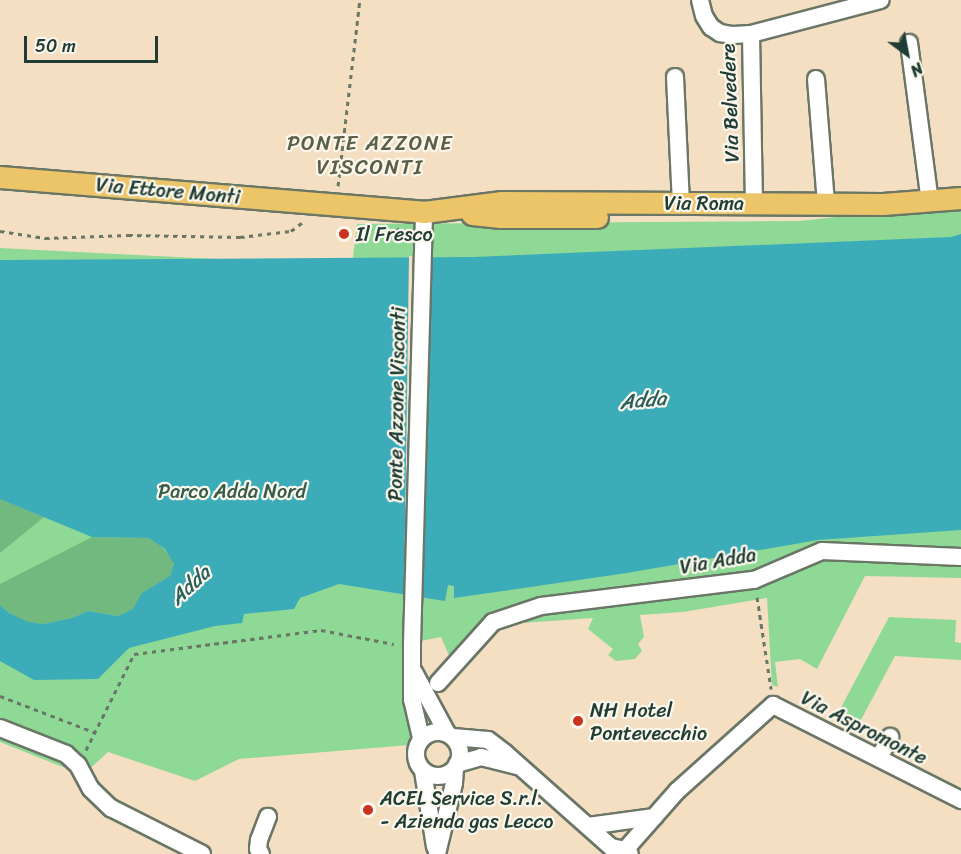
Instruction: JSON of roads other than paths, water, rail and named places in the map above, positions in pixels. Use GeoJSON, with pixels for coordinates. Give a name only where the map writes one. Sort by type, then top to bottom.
{"type":"FeatureCollection","features":[{"type":"Feature","properties":{"kind":"main road","name":"Via Ettore Monti"},"geometry":{"type":"LineString","coordinates":[[0,177],[335,205]]}},
{"type":"Feature","properties":{"kind":"main road","name":"Via Roma"},"geometry":{"type":"LineString","coordinates":[[335,205],[424,212],[448,211],[502,202],[826,204],[930,202],[961,198]]}},
{"type":"Feature","properties":{"kind":"main road","name":"Via Roma"},"geometry":{"type":"LineString","coordinates":[[448,211],[501,217],[876,216],[961,211]]}},
{"type":"Feature","properties":{"kind":"street","name":"Via Belvedere"},"geometry":{"type":"LineString","coordinates":[[700,0],[704,16],[720,33],[751,34],[754,204]]}},
{"type":"Feature","properties":{"kind":"street"},"geometry":{"type":"LineString","coordinates":[[751,34],[881,0]]}},
{"type":"Feature","properties":{"kind":"street"},"geometry":{"type":"LineString","coordinates":[[909,43],[930,202]]}},
{"type":"Feature","properties":{"kind":"street"},"geometry":{"type":"LineString","coordinates":[[675,77],[681,203]]}},
{"type":"Feature","properties":{"kind":"street"},"geometry":{"type":"LineString","coordinates":[[816,79],[826,204]]}},
{"type":"Feature","properties":{"kind":"street","name":"Ponte Azzone Visconti"},"geometry":{"type":"LineString","coordinates":[[421,738],[412,700],[416,244],[424,212]]}},
{"type":"Feature","properties":{"kind":"street","name":"Via Adda"},"geometry":{"type":"LineString","coordinates":[[438,683],[493,622],[541,606],[754,580],[822,551],[961,557]]}},
{"type":"Feature","properties":{"kind":"street"},"geometry":{"type":"LineString","coordinates":[[413,671],[460,750],[436,854]]}},
{"type":"Feature","properties":{"kind":"street","name":"Via Aspromonte"},"geometry":{"type":"LineString","coordinates":[[627,852],[677,791],[773,705],[961,800]]}},
{"type":"Feature","properties":{"kind":"street"},"geometry":{"type":"LineString","coordinates":[[0,728],[66,754],[78,765],[91,789],[111,808],[202,854]]}},
{"type":"Feature","properties":{"kind":"street"},"geometry":{"type":"LineString","coordinates":[[519,767],[481,757],[456,766],[443,776],[436,776],[423,771],[418,766],[415,751],[421,738],[433,731],[488,740],[611,846],[627,852]]}},
{"type":"Feature","properties":{"kind":"street"},"geometry":{"type":"LineString","coordinates":[[879,758],[890,738]]}},
{"type":"Feature","properties":{"kind":"street"},"geometry":{"type":"LineString","coordinates":[[423,771],[436,854]]}},
{"type":"Feature","properties":{"kind":"street"},"geometry":{"type":"LineString","coordinates":[[261,854],[258,849],[259,840],[268,817]]}},
{"type":"Feature","properties":{"kind":"street"},"geometry":{"type":"LineString","coordinates":[[588,826],[654,817]]}},
{"type":"Feature","properties":{"kind":"water","name":"Parco Adda Nord"},"geometry":{"type":"Polygon","coordinates":[[[961,234],[961,530],[818,540],[627,573],[454,598],[454,586],[448,585],[445,601],[339,584],[300,598],[294,609],[244,614],[242,623],[215,626],[129,648],[98,679],[34,680],[0,661],[0,605],[9,613],[28,622],[43,624],[72,618],[88,611],[118,616],[133,609],[142,593],[170,576],[174,564],[165,549],[149,538],[92,537],[0,499],[0,260],[473,257],[951,237],[961,234]]]}},
{"type":"Feature","properties":{"kind":"place","name":"Il Fresco"},"geometry":{"type":"Point","coordinates":[344,234]}},
{"type":"Feature","properties":{"kind":"place","name":"NH Hotel Pontevecchio"},"geometry":{"type":"Point","coordinates":[578,721]}},
{"type":"Feature","properties":{"kind":"place","name":"ACEL Service S.r.l. - Azienda gas Lecco"},"geometry":{"type":"Point","coordinates":[368,810]}},
{"type":"Feature","properties":{"kind":"district","name":"PONTE AZZONE VISCONTI"},"geometry":{"type":"Point","coordinates":[370,155]}},
{"type":"Feature","properties":{"kind":"water label","name":"Adda"},"geometry":{"type":"Point","coordinates":[643,400]}},
{"type":"Feature","properties":{"kind":"water label","name":"Adda"},"geometry":{"type":"Point","coordinates":[190,585]}}]}
